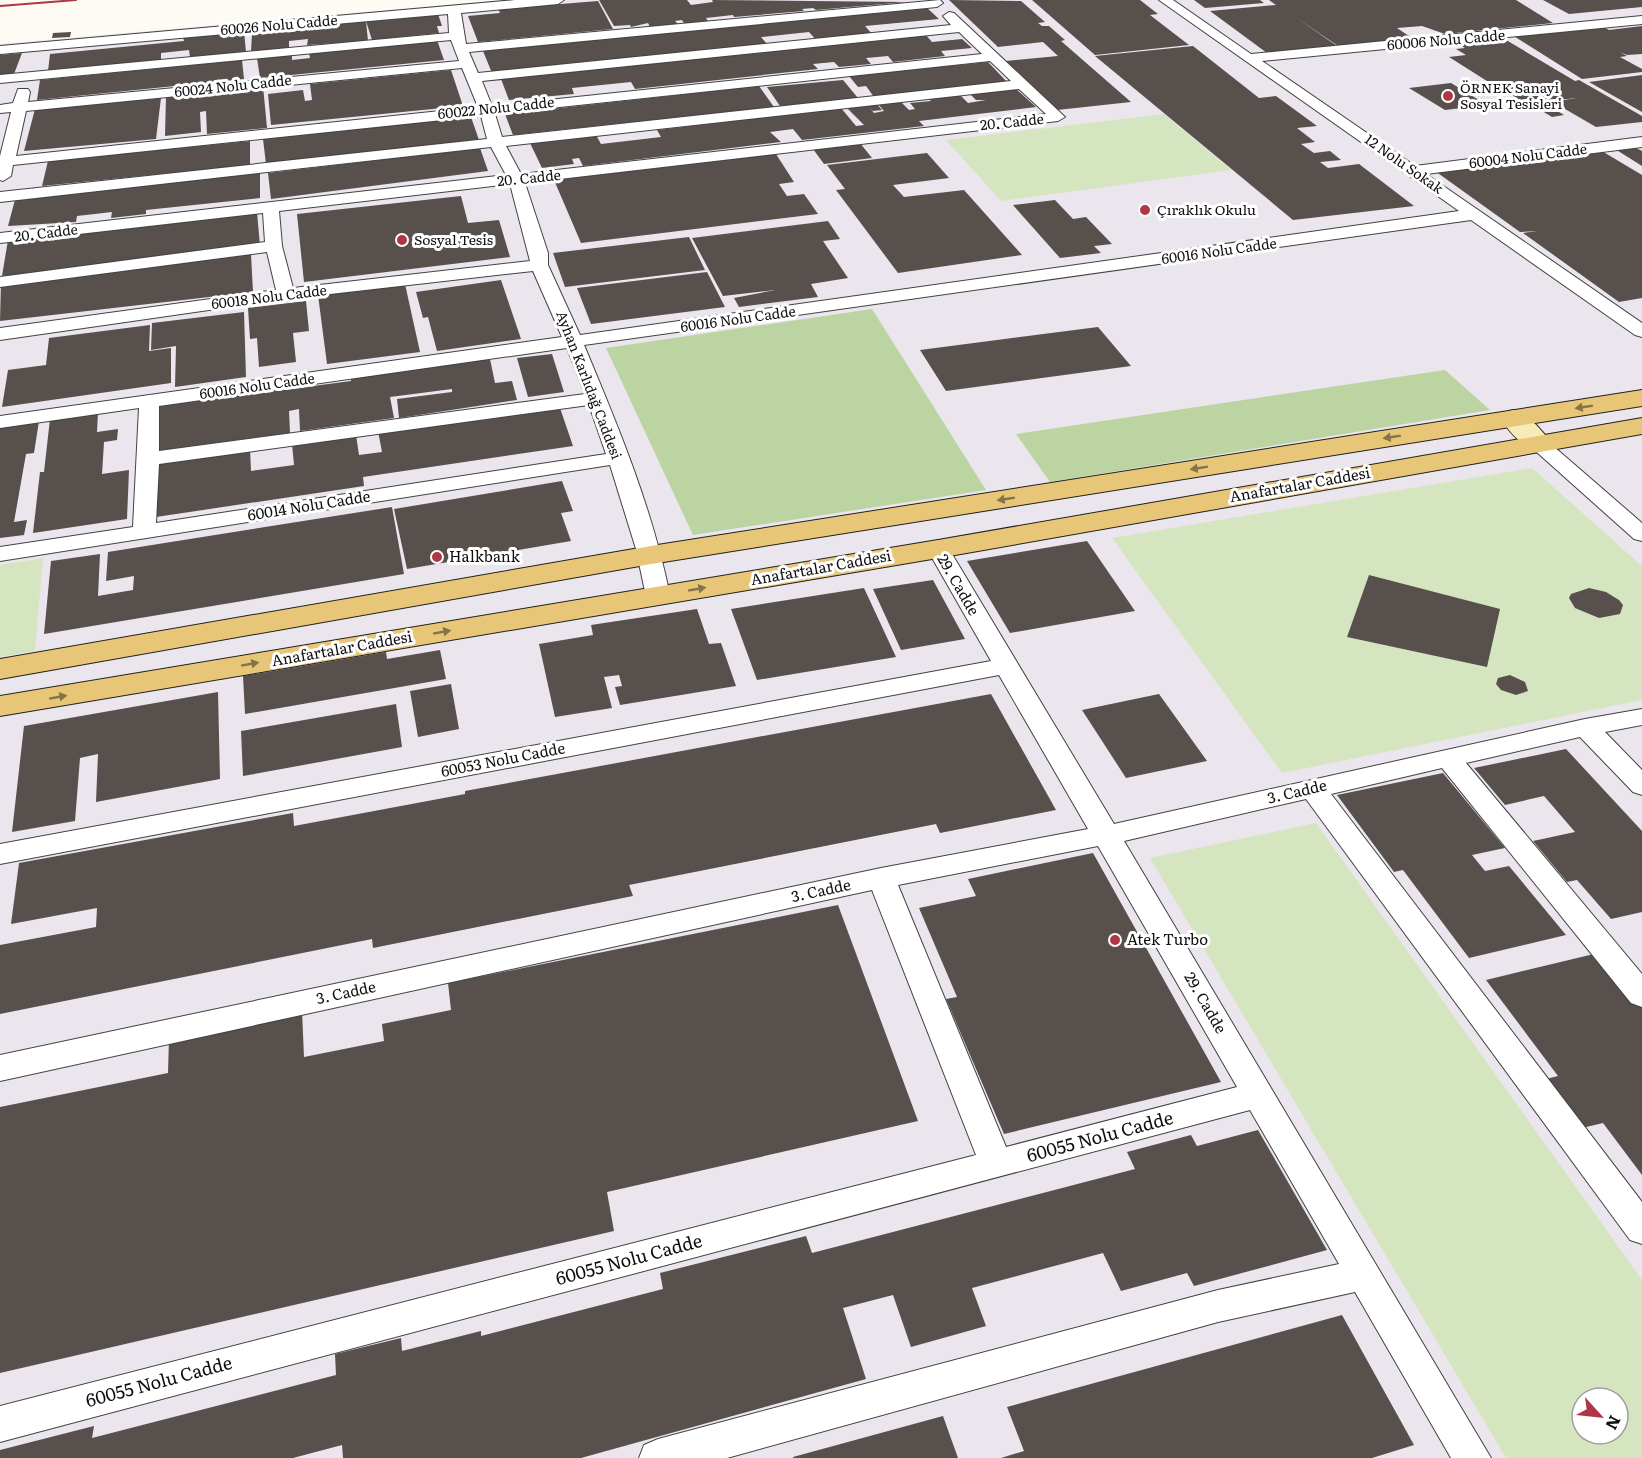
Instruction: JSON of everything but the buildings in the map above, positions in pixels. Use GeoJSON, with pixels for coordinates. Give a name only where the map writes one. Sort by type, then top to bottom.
{"type":"FeatureCollection","features":[{"type":"Feature","properties":{"kind":"main road","name":"Anafartalar Caddesi"},"geometry":{"type":"LineString","coordinates":[[0,669],[651,555],[1642,398]]}},
{"type":"Feature","properties":{"kind":"main road"},"geometry":{"type":"LineString","coordinates":[[1513,418],[1538,443]]}},
{"type":"Feature","properties":{"kind":"main road","name":"Anafartalar Caddesi"},"geometry":{"type":"LineString","coordinates":[[0,706],[938,549],[1642,426]]}},
{"type":"Feature","properties":{"kind":"street","name":"60026 Nolu Cadde"},"geometry":{"type":"LineString","coordinates":[[0,50],[558,0]]}},
{"type":"Feature","properties":{"kind":"street","name":"12 Nolu Sokak"},"geometry":{"type":"LineString","coordinates":[[1165,0],[1476,214],[1633,318],[1642,331]]}},
{"type":"Feature","properties":{"kind":"street"},"geometry":{"type":"LineString","coordinates":[[464,57],[936,1],[961,28],[1022,84]]}},
{"type":"Feature","properties":{"kind":"street","name":"Ayhan Karlıdağ Caddesi"},"geometry":{"type":"LineString","coordinates":[[454,9],[464,57],[486,109],[496,142],[516,179],[539,253],[539,265],[576,342],[618,458],[651,555],[658,596]]}},
{"type":"Feature","properties":{"kind":"street","name":"60006 Nolu Cadde"},"geometry":{"type":"LineString","coordinates":[[1249,58],[1642,20]]}},
{"type":"Feature","properties":{"kind":"street"},"geometry":{"type":"LineString","coordinates":[[464,57],[961,28]]}},
{"type":"Feature","properties":{"kind":"street"},"geometry":{"type":"LineString","coordinates":[[0,188],[3,161],[20,107],[32,47]]}},
{"type":"Feature","properties":{"kind":"street","name":"60026 Nolu Cadde"},"geometry":{"type":"LineString","coordinates":[[0,79],[464,57]]}},
{"type":"Feature","properties":{"kind":"street","name":"60024 Nolu Cadde"},"geometry":{"type":"LineString","coordinates":[[0,109],[464,57]]}},
{"type":"Feature","properties":{"kind":"street","name":"60022 Nolu Cadde"},"geometry":{"type":"LineString","coordinates":[[3,161],[992,57]]}},
{"type":"Feature","properties":{"kind":"street"},"geometry":{"type":"LineString","coordinates":[[0,197],[1022,84]]}},
{"type":"Feature","properties":{"kind":"street","name":"20. Cadde"},"geometry":{"type":"LineString","coordinates":[[0,238],[1059,117],[1022,84]]}},
{"type":"Feature","properties":{"kind":"street","name":"60004 Nolu Cadde"},"geometry":{"type":"LineString","coordinates":[[1415,171],[1642,142]]}},
{"type":"Feature","properties":{"kind":"street"},"geometry":{"type":"LineString","coordinates":[[271,207],[274,246],[286,294]]}},
{"type":"Feature","properties":{"kind":"street","name":"60016 Nolu Cadde"},"geometry":{"type":"LineString","coordinates":[[0,422],[1476,214]]}},
{"type":"Feature","properties":{"kind":"street"},"geometry":{"type":"LineString","coordinates":[[0,282],[274,246]]}},
{"type":"Feature","properties":{"kind":"street","name":"60018 Nolu Cadde"},"geometry":{"type":"LineString","coordinates":[[0,334],[286,294],[539,265]]}},
{"type":"Feature","properties":{"kind":"street"},"geometry":{"type":"LineString","coordinates":[[149,459],[596,398]]}},
{"type":"Feature","properties":{"kind":"street"},"geometry":{"type":"LineString","coordinates":[[144,532],[149,459],[149,401]]}},
{"type":"Feature","properties":{"kind":"street"},"geometry":{"type":"LineString","coordinates":[[1538,443],[1637,524]]}},
{"type":"Feature","properties":{"kind":"street","name":"60014 Nolu Cadde"},"geometry":{"type":"LineString","coordinates":[[0,554],[618,458]]}},
{"type":"Feature","properties":{"kind":"street","name":"29. Cadde"},"geometry":{"type":"LineString","coordinates":[[938,549],[1472,1458]]}},
{"type":"Feature","properties":{"kind":"street","name":"60053 Nolu Cadde"},"geometry":{"type":"LineString","coordinates":[[0,854],[1006,666]]}},
{"type":"Feature","properties":{"kind":"street","name":"3. Cadde"},"geometry":{"type":"LineString","coordinates":[[0,1068],[881,878],[1107,835],[1585,727],[1642,717]]}},
{"type":"Feature","properties":{"kind":"street"},"geometry":{"type":"LineString","coordinates":[[1585,727],[1642,786]]}},
{"type":"Feature","properties":{"kind":"street"},"geometry":{"type":"LineString","coordinates":[[1448,758],[1642,995]]}},
{"type":"Feature","properties":{"kind":"street"},"geometry":{"type":"LineString","coordinates":[[1313,789],[1642,1229]]}},
{"type":"Feature","properties":{"kind":"street"},"geometry":{"type":"LineString","coordinates":[[881,878],[996,1164]]}},
{"type":"Feature","properties":{"kind":"street","name":"60055 Nolu Cadde"},"geometry":{"type":"LineString","coordinates":[[0,1424],[1258,1095]]}},
{"type":"Feature","properties":{"kind":"street"},"geometry":{"type":"LineString","coordinates":[[658,1458],[1218,1306],[1364,1274]]}},
{"type":"Feature","properties":{"kind":"shaded area"},"geometry":{"type":"Polygon","coordinates":[[[505,0],[1642,0],[1642,1458],[0,1458],[0,44],[505,0]]]}},
{"type":"Feature","properties":{"kind":"green space"},"geometry":{"type":"Polygon","coordinates":[[[1164,114],[1231,170],[1001,201],[946,140],[1164,114]]]}},
{"type":"Feature","properties":{"kind":"green space"},"geometry":{"type":"Polygon","coordinates":[[[872,309],[986,490],[693,535],[606,348],[872,309]]]}},
{"type":"Feature","properties":{"kind":"green space"},"geometry":{"type":"Polygon","coordinates":[[[1445,370],[1490,410],[1050,482],[1016,434],[1445,370]]]}},
{"type":"Feature","properties":{"kind":"green space"},"geometry":{"type":"Polygon","coordinates":[[[1532,468],[1642,566],[1642,700],[1282,773],[1112,538],[1532,468]]]}},
{"type":"Feature","properties":{"kind":"green space"},"geometry":{"type":"Polygon","coordinates":[[[43,558],[35,651],[0,657],[0,565],[43,558]]]}},
{"type":"Feature","properties":{"kind":"green space"},"geometry":{"type":"Polygon","coordinates":[[[1316,823],[1642,1280],[1642,1458],[1506,1458],[1150,858],[1316,823]]]}},
{"type":"Feature","properties":{"kind":"railway"},"geometry":{"type":"LineString","coordinates":[[0,6],[76,0]]}},
{"type":"Feature","properties":{"kind":"place","name":"ÖRNEK Sanayi Sosyal Tesisleri"},"geometry":{"type":"Point","coordinates":[1448,96]}},
{"type":"Feature","properties":{"kind":"place","name":"Çıraklık Okulu"},"geometry":{"type":"Point","coordinates":[1145,210]}},
{"type":"Feature","properties":{"kind":"place","name":"Sosyal Tesis"},"geometry":{"type":"Point","coordinates":[402,240]}},
{"type":"Feature","properties":{"kind":"place","name":"Halkbank"},"geometry":{"type":"Point","coordinates":[437,557]}},
{"type":"Feature","properties":{"kind":"place","name":"Atek Turbo"},"geometry":{"type":"Point","coordinates":[1115,940]}}]}
